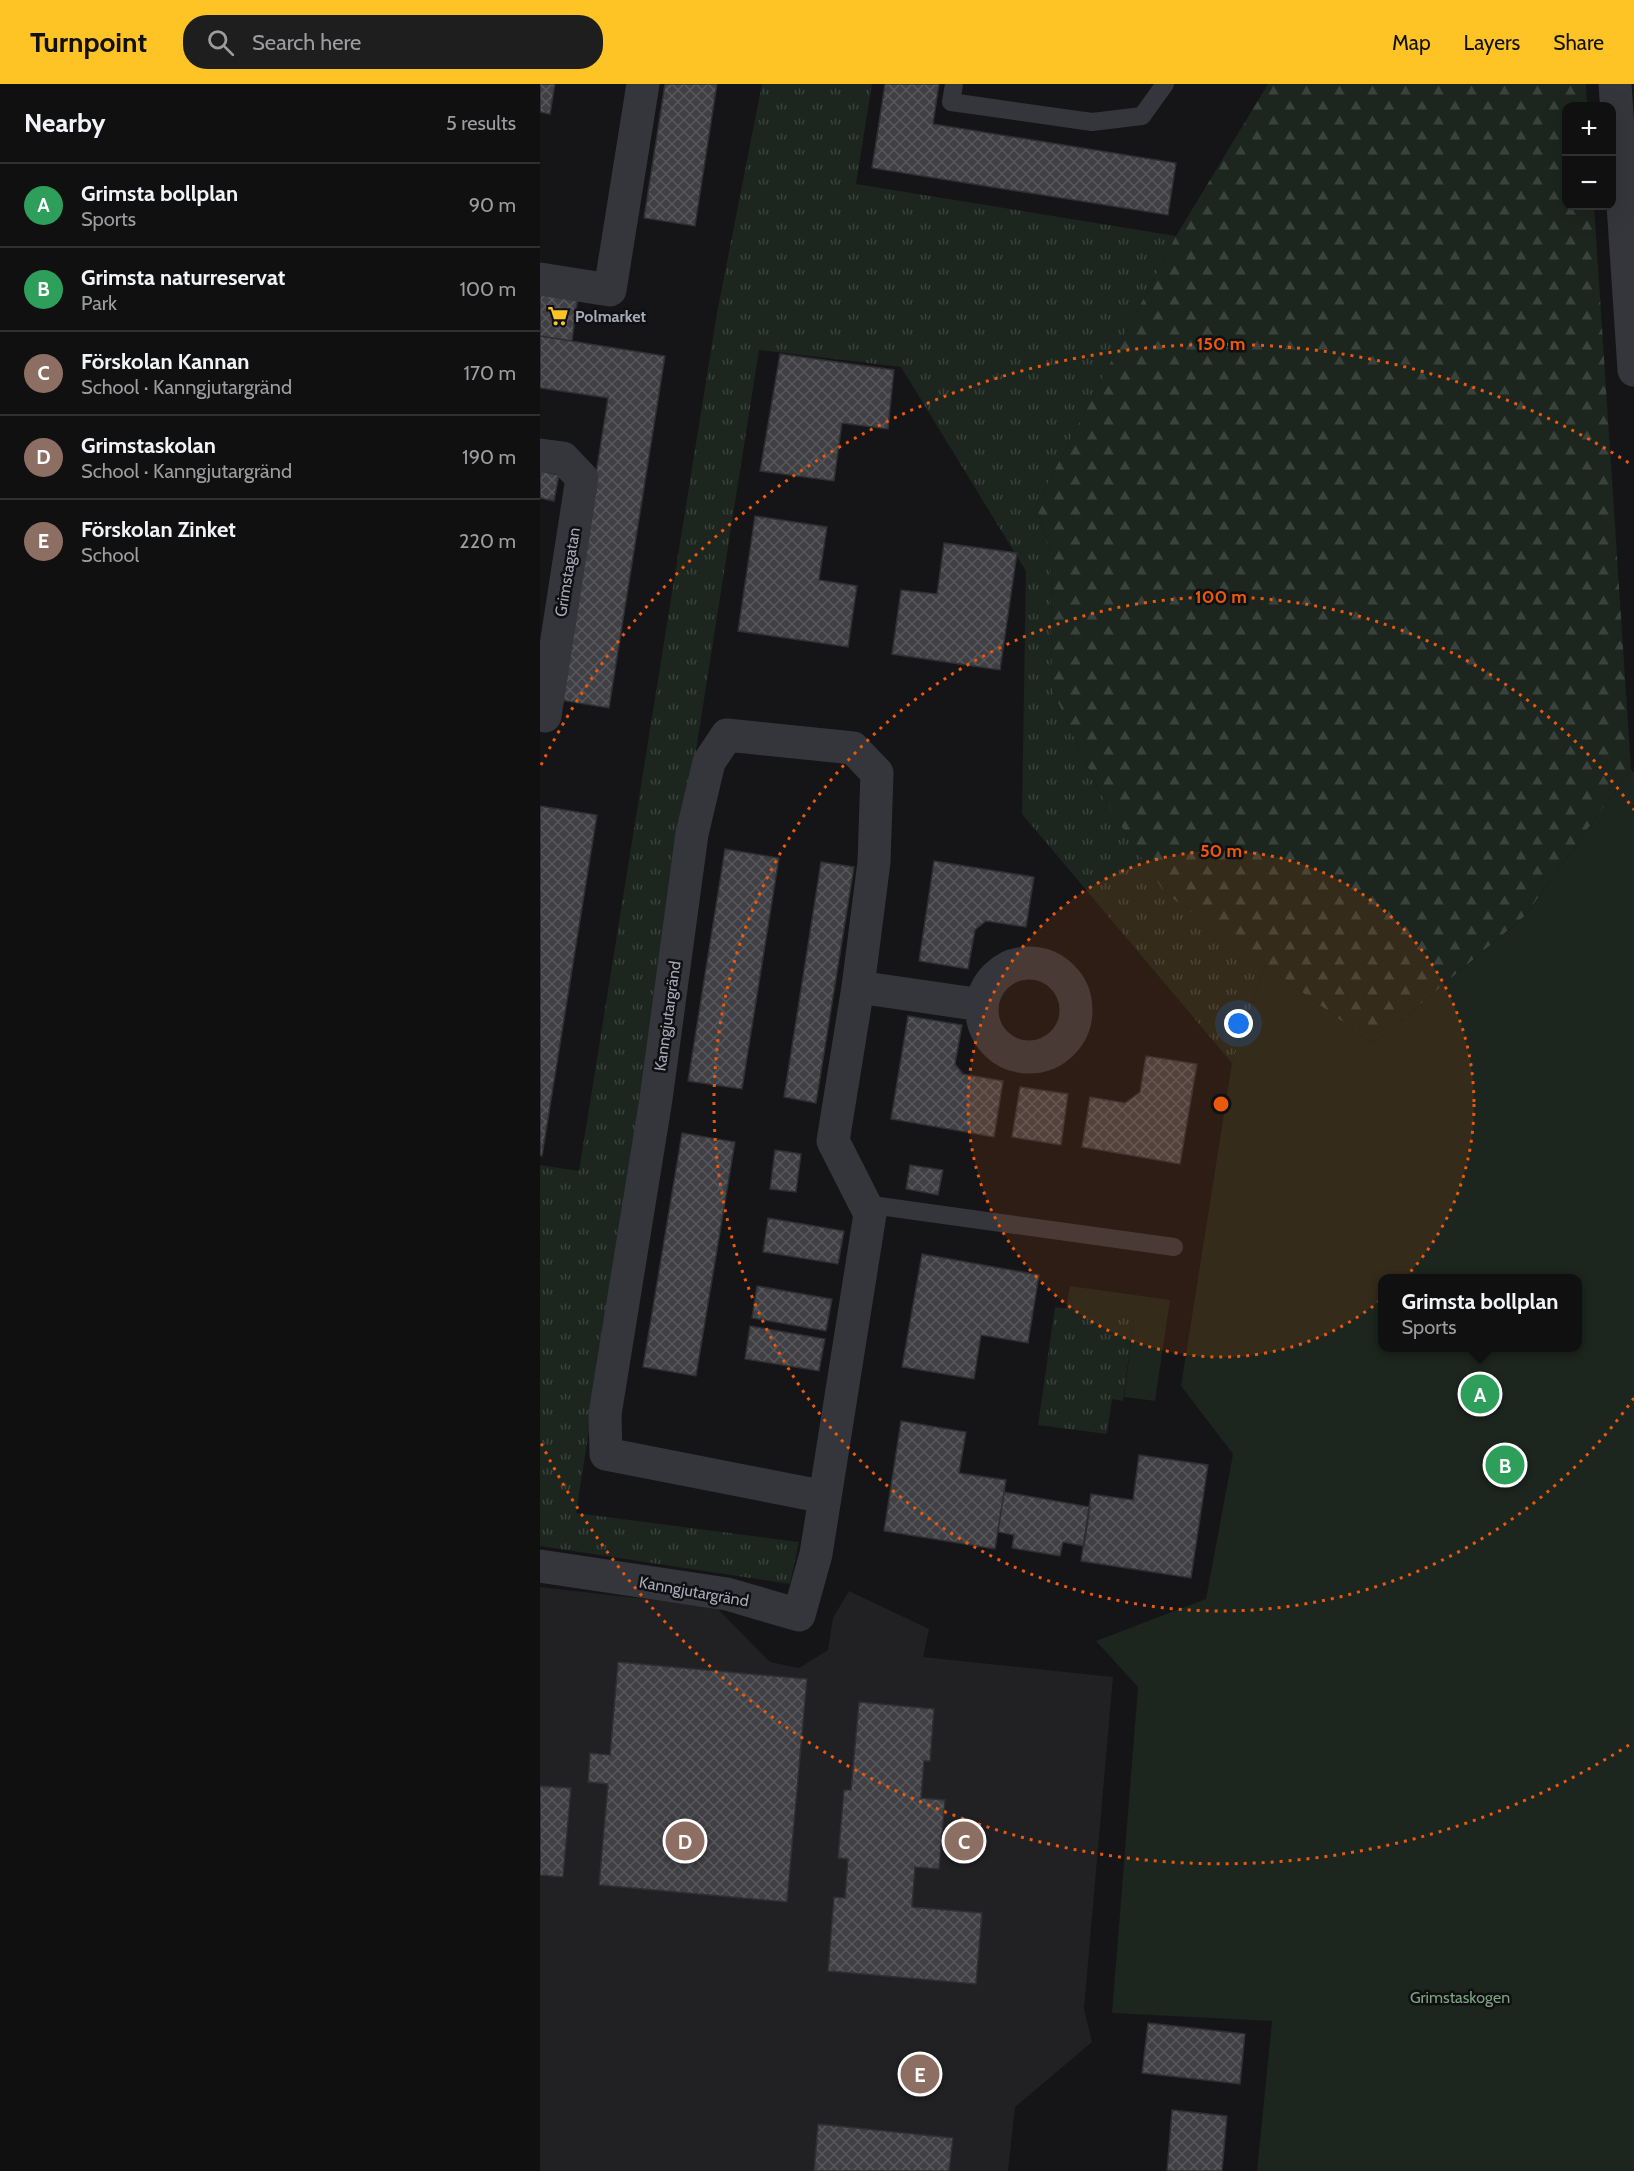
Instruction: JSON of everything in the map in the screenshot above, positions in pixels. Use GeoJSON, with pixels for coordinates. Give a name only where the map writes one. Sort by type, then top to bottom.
{"type":"FeatureCollection","features":[{"type":"Feature","properties":{"kind":"street"},"geometry":{"type":"LineString","coordinates":[[540,279],[610,290],[643,84]]}},
{"type":"Feature","properties":{"kind":"street"},"geometry":{"type":"LineString","coordinates":[[1615,84],[1628,181],[1634,370]]}},
{"type":"Feature","properties":{"kind":"street","name":"Grimstagatan"},"geometry":{"type":"LineString","coordinates":[[540,455],[562,458],[582,478],[545,716]]}},
{"type":"Feature","properties":{"kind":"street","name":"Kanngjutargränd"},"geometry":{"type":"LineString","coordinates":[[540,1566],[727,1594],[800,1615],[816,1554],[870,1214],[833,1141],[858,987],[874,862],[877,773],[853,748],[727,735],[709,762],[692,834],[656,1099],[605,1414],[606,1454],[825,1497]]}},
{"type":"Feature","properties":{"kind":"street"},"geometry":{"type":"LineString","coordinates":[[858,987],[982,1005]]}},
{"type":"Feature","properties":{"kind":"lane"},"geometry":{"type":"LineString","coordinates":[[954,84],[951,102],[1092,122],[1142,117],[1164,84]]}},
{"type":"Feature","properties":{"kind":"lane"},"geometry":{"type":"LineString","coordinates":[[865,1204],[1174,1246]]}},
{"type":"Feature","properties":{"kind":"shaded area"},"geometry":{"type":"Polygon","coordinates":[[[540,1587],[716,1607],[770,1662],[799,1668],[828,1650],[833,1618],[849,1591],[929,1629],[923,1657],[1113,1677],[1084,2009],[1092,2042],[1015,2107],[1008,2171],[540,2171],[540,1587]]]}},
{"type":"Feature","properties":{"kind":"green space"},"geometry":{"type":"Polygon","coordinates":[[[762,84],[872,84],[856,184],[1176,236],[1036,506],[1051,553],[1052,689],[1100,793],[1164,892],[1265,965],[1232,1063],[1022,814],[1026,571],[901,367],[759,350],[576,1513],[799,1542],[790,1584],[540,1546],[540,1165],[579,1171],[717,313],[762,84]]]}},
{"type":"Feature","properties":{"kind":"green space"},"geometry":{"type":"Polygon","coordinates":[[[1268,84],[1586,84],[1587,102],[1562,102],[1562,210],[1594,210],[1631,769],[1525,916],[1373,1044],[1164,892],[1100,793],[1052,689],[1051,553],[1036,506],[1176,236],[1268,84]]]}},
{"type":"Feature","properties":{"kind":"green space","name":"Grimstaskogen"},"geometry":{"type":"Polygon","coordinates":[[[1631,769],[1634,773],[1634,2171],[1257,2171],[1272,2021],[1112,2013],[1138,1687],[1096,1641],[1206,1599],[1233,1454],[1181,1386],[1232,1063],[1265,965],[1373,1044],[1525,916],[1631,769]]]}},
{"type":"Feature","properties":{"kind":"green space"},"geometry":{"type":"Polygon","coordinates":[[[1070,1286],[1170,1300],[1155,1401],[1124,1397],[1134,1319],[1066,1309],[1070,1286]]]}},
{"type":"Feature","properties":{"kind":"green space"},"geometry":{"type":"Polygon","coordinates":[[[1055,1307],[1134,1318],[1123,1401],[1112,1399],[1107,1434],[1038,1425],[1055,1307]]]}},
{"type":"Feature","properties":{"kind":"building"},"geometry":{"type":"Polygon","coordinates":[[[540,84],[555,84],[550,114],[540,112],[540,84]]]}},
{"type":"Feature","properties":{"kind":"building"},"geometry":{"type":"Polygon","coordinates":[[[665,84],[717,84],[695,226],[644,218],[665,84]]]}},
{"type":"Feature","properties":{"kind":"building"},"geometry":{"type":"Polygon","coordinates":[[[885,84],[939,84],[933,124],[1176,163],[1168,215],[872,168],[885,84]]]}},
{"type":"Feature","properties":{"kind":"building","name":"Polmarket"},"geometry":{"type":"Polygon","coordinates":[[[540,290],[578,296],[572,341],[540,336],[540,290]]]}},
{"type":"Feature","properties":{"kind":"building"},"geometry":{"type":"Polygon","coordinates":[[[540,336],[665,356],[609,708],[560,700],[608,398],[540,388],[540,336]]]}},
{"type":"Feature","properties":{"kind":"building"},"geometry":{"type":"Polygon","coordinates":[[[780,354],[894,370],[888,429],[842,423],[834,481],[760,471],[780,354]]]}},
{"type":"Feature","properties":{"kind":"building"},"geometry":{"type":"Polygon","coordinates":[[[540,471],[559,475],[554,501],[540,498],[540,471]]]}},
{"type":"Feature","properties":{"kind":"building"},"geometry":{"type":"Polygon","coordinates":[[[755,516],[827,527],[819,580],[857,586],[848,647],[738,631],[755,516]]]}},
{"type":"Feature","properties":{"kind":"building"},"geometry":{"type":"Polygon","coordinates":[[[944,543],[1017,553],[1000,670],[892,654],[901,590],[937,594],[944,543]]]}},
{"type":"Feature","properties":{"kind":"building"},"geometry":{"type":"Polygon","coordinates":[[[540,806],[597,815],[542,1156],[540,1155],[540,806]]]}},
{"type":"Feature","properties":{"kind":"building"},"geometry":{"type":"Polygon","coordinates":[[[725,849],[779,858],[742,1089],[688,1081],[725,849]]]}},
{"type":"Feature","properties":{"kind":"building"},"geometry":{"type":"Polygon","coordinates":[[[934,861],[1034,877],[1026,927],[986,921],[975,930],[968,969],[919,961],[934,861]]]}},
{"type":"Feature","properties":{"kind":"building"},"geometry":{"type":"Polygon","coordinates":[[[821,862],[854,867],[816,1103],[784,1097],[821,862]]]}},
{"type":"Feature","properties":{"kind":"building"},"geometry":{"type":"Polygon","coordinates":[[[908,1016],[962,1025],[955,1064],[963,1074],[1003,1081],[994,1137],[891,1119],[908,1016]]]}},
{"type":"Feature","properties":{"kind":"building"},"geometry":{"type":"Polygon","coordinates":[[[1146,1056],[1197,1064],[1180,1164],[1082,1147],[1090,1097],[1125,1103],[1140,1092],[1146,1056]]]}},
{"type":"Feature","properties":{"kind":"building"},"geometry":{"type":"Polygon","coordinates":[[[1020,1087],[1068,1094],[1061,1145],[1012,1137],[1020,1087]]]}},
{"type":"Feature","properties":{"kind":"building"},"geometry":{"type":"Polygon","coordinates":[[[682,1133],[735,1142],[696,1376],[643,1367],[682,1133]]]}},
{"type":"Feature","properties":{"kind":"building"},"geometry":{"type":"Polygon","coordinates":[[[775,1150],[801,1154],[796,1192],[770,1189],[775,1150]]]}},
{"type":"Feature","properties":{"kind":"building"},"geometry":{"type":"Polygon","coordinates":[[[910,1165],[943,1170],[938,1195],[906,1189],[910,1165]]]}},
{"type":"Feature","properties":{"kind":"building"},"geometry":{"type":"Polygon","coordinates":[[[768,1218],[844,1231],[838,1264],[763,1252],[768,1218]]]}},
{"type":"Feature","properties":{"kind":"building"},"geometry":{"type":"Polygon","coordinates":[[[922,1254],[1039,1275],[1028,1343],[981,1335],[974,1379],[902,1367],[922,1254]]]}},
{"type":"Feature","properties":{"kind":"building"},"geometry":{"type":"Polygon","coordinates":[[[757,1286],[832,1299],[826,1331],[752,1318],[757,1286]]]}},
{"type":"Feature","properties":{"kind":"building"},"geometry":{"type":"Polygon","coordinates":[[[750,1326],[825,1339],[819,1371],[745,1359],[750,1326]]]}},
{"type":"Feature","properties":{"kind":"building"},"geometry":{"type":"Polygon","coordinates":[[[901,1421],[966,1432],[959,1473],[1006,1480],[995,1549],[884,1531],[901,1421]]]}},
{"type":"Feature","properties":{"kind":"building"},"geometry":{"type":"Polygon","coordinates":[[[1139,1455],[1208,1465],[1191,1578],[1081,1561],[1091,1494],[1133,1500],[1139,1455]]]}},
{"type":"Feature","properties":{"kind":"building"},"geometry":{"type":"Polygon","coordinates":[[[1004,1492],[1090,1507],[1084,1546],[1063,1542],[1060,1556],[1012,1548],[1014,1535],[998,1532],[1004,1492]]]}},
{"type":"Feature","properties":{"kind":"building"},"geometry":{"type":"Polygon","coordinates":[[[618,1662],[807,1679],[787,1902],[599,1885],[608,1784],[588,1782],[590,1753],[610,1755],[618,1662]]]}},
{"type":"Feature","properties":{"kind":"building"},"geometry":{"type":"Polygon","coordinates":[[[859,1702],[934,1709],[930,1761],[924,1761],[921,1798],[945,1800],[939,1869],[915,1867],[912,1907],[982,1913],[976,1984],[828,1971],[834,1897],[845,1898],[848,1859],[838,1858],[844,1790],[851,1790],[859,1702]]]}},
{"type":"Feature","properties":{"kind":"building"},"geometry":{"type":"Polygon","coordinates":[[[540,1786],[571,1788],[563,1877],[540,1875],[540,1786]]]}},
{"type":"Feature","properties":{"kind":"building"},"geometry":{"type":"Polygon","coordinates":[[[1148,2023],[1245,2034],[1240,2084],[1142,2073],[1148,2023]]]}},
{"type":"Feature","properties":{"kind":"building"},"geometry":{"type":"Polygon","coordinates":[[[1172,2110],[1227,2116],[1222,2171],[1167,2171],[1172,2110]]]}},
{"type":"Feature","properties":{"kind":"building"},"geometry":{"type":"Polygon","coordinates":[[[818,2124],[953,2138],[949,2171],[814,2171],[818,2124]]]}},
{"type":"Feature","properties":{"kind":"place","name":"Polmarket"},"geometry":{"type":"Point","coordinates":[558,316]}},
{"type":"Feature","properties":{"kind":"place","name":"Grimsta bollplan"},"geometry":{"type":"Point","coordinates":[1480,1394]}},
{"type":"Feature","properties":{"kind":"place","name":"Grimsta naturreservat"},"geometry":{"type":"Point","coordinates":[1505,1465]}},
{"type":"Feature","properties":{"kind":"place","name":"Grimstaskolan"},"geometry":{"type":"Point","coordinates":[685,1841]}},
{"type":"Feature","properties":{"kind":"place","name":"Förskolan Kannan"},"geometry":{"type":"Point","coordinates":[964,1841]}},
{"type":"Feature","properties":{"kind":"place","name":"Förskolan Zinket"},"geometry":{"type":"Point","coordinates":[920,2074]}}]}
